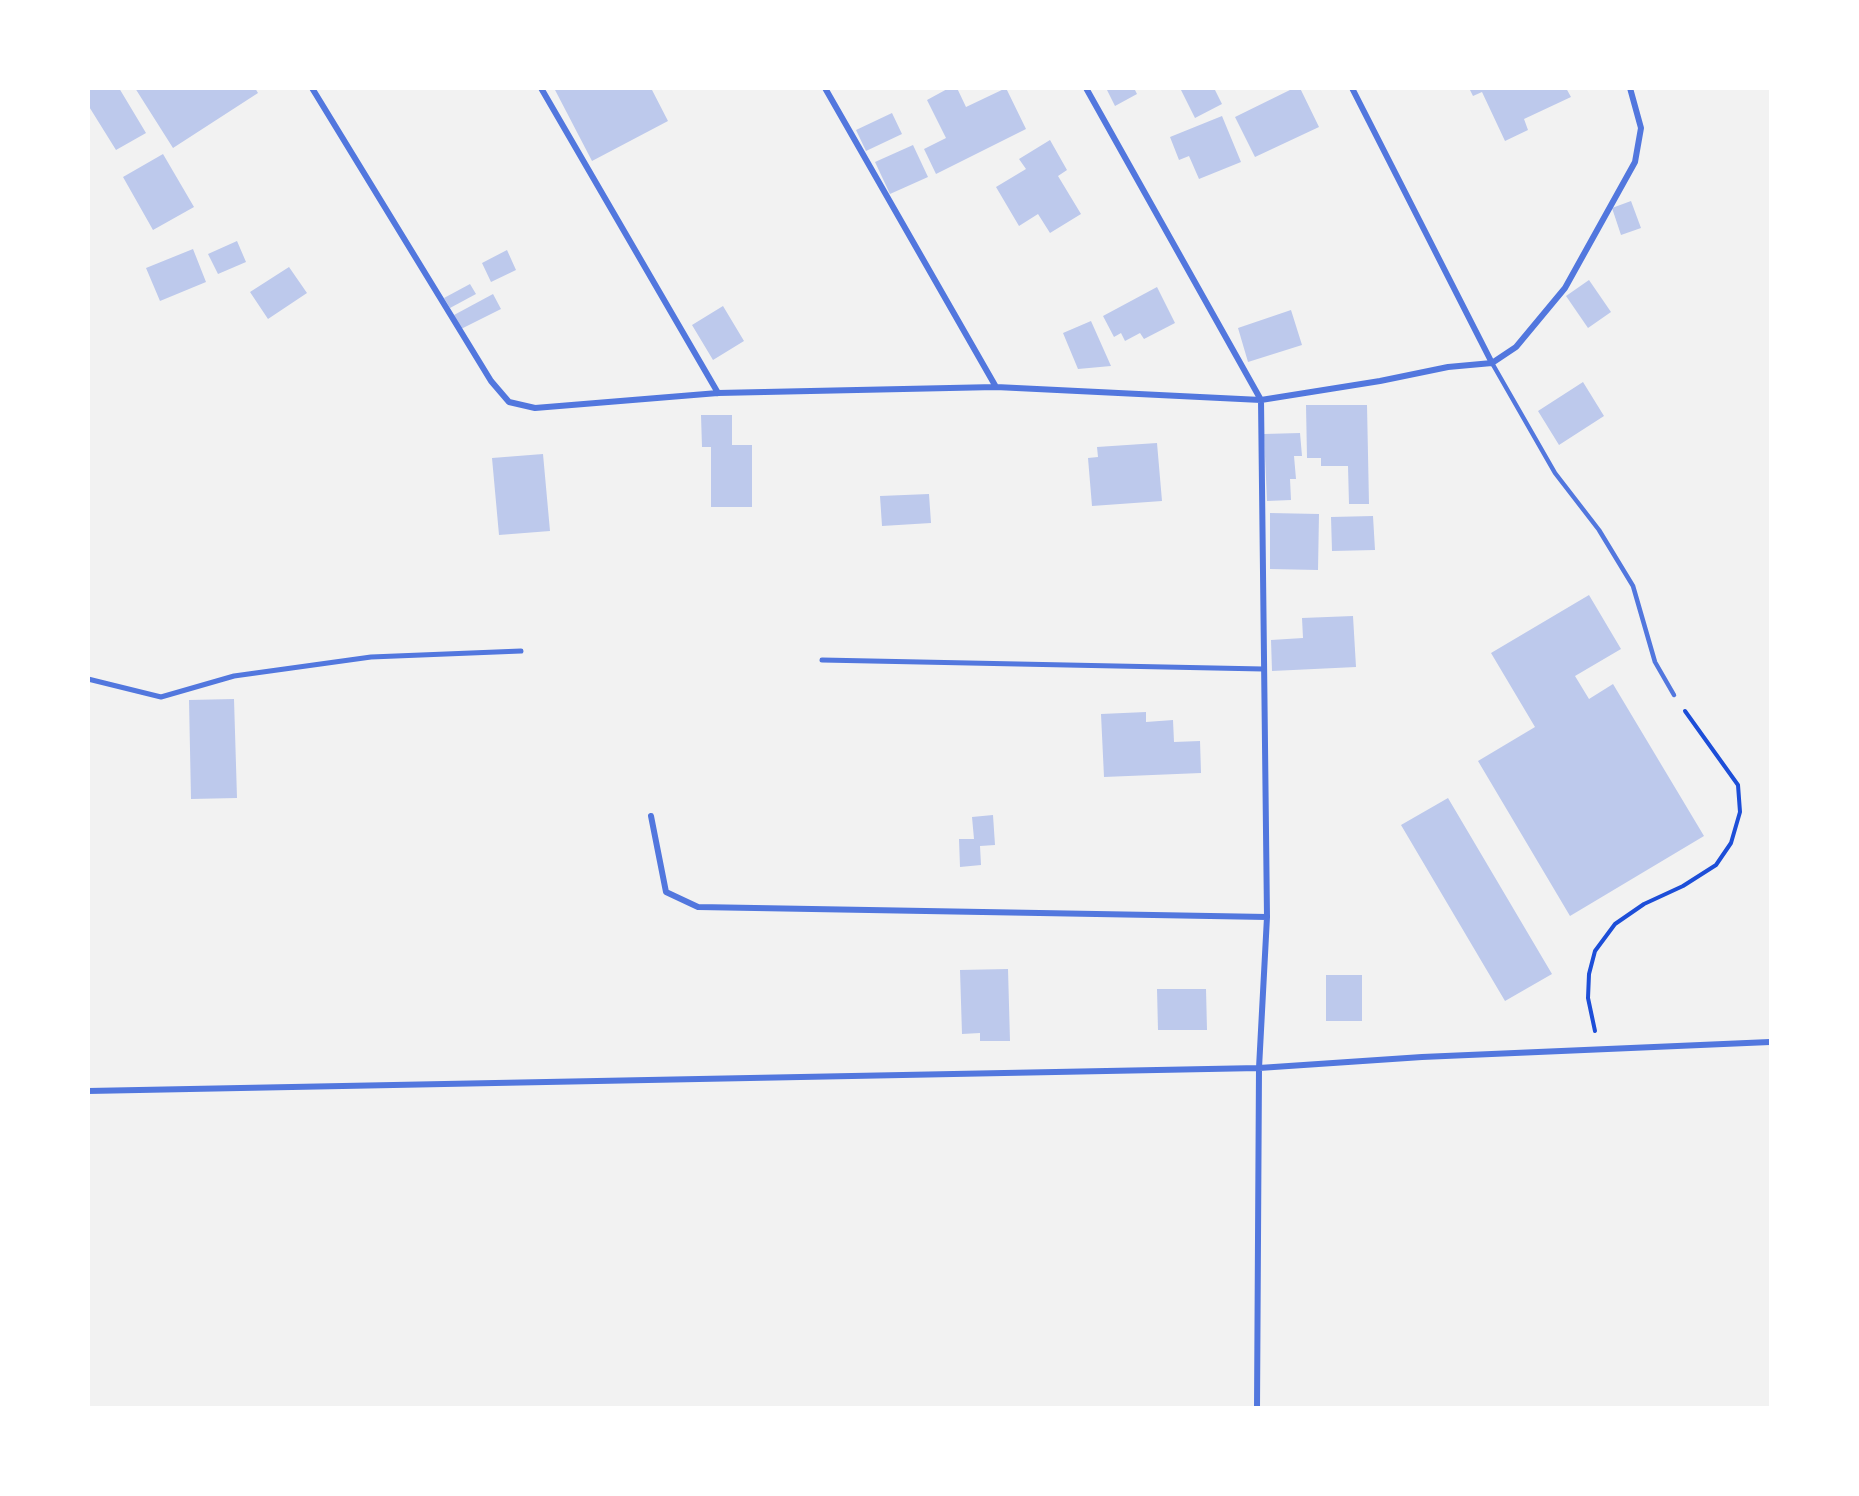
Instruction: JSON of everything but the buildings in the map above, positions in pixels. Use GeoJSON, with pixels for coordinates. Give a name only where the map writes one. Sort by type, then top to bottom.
{"type":"FeatureCollection","features":[{"type":"Feature","properties":{"kind":"street"},"geometry":{"type":"LineString","coordinates":[[312,88],[491,381],[508,402],[535,408],[718,393],[996,387],[1261,400],[1448,368],[1492,363],[1516,347],[1565,288],[1635,162],[1641,128],[1631,91]]}},
{"type":"Feature","properties":{"kind":"street"},"geometry":{"type":"LineString","coordinates":[[541,88],[718,393]]}},
{"type":"Feature","properties":{"kind":"street"},"geometry":{"type":"LineString","coordinates":[[825,88],[996,387]]}},
{"type":"Feature","properties":{"kind":"street"},"geometry":{"type":"LineString","coordinates":[[1086,88],[1261,400],[1267,917],[1259,1068],[1257,1407]]}},
{"type":"Feature","properties":{"kind":"street"},"geometry":{"type":"LineString","coordinates":[[1352,88],[1492,363]]}},
{"type":"Feature","properties":{"kind":"street"},"geometry":{"type":"LineString","coordinates":[[88,679],[161,697],[234,676],[371,657],[520,651]]}},
{"type":"Feature","properties":{"kind":"street"},"geometry":{"type":"LineString","coordinates":[[822,660],[1263,669]]}},
{"type":"Feature","properties":{"kind":"street"},"geometry":{"type":"LineString","coordinates":[[651,816],[666,892],[698,907],[1267,917]]}},
{"type":"Feature","properties":{"kind":"street"},"geometry":{"type":"LineString","coordinates":[[88,1091],[1259,1068],[1422,1057],[1770,1042]]}},
{"type":"Feature","properties":{"kind":"lane"},"geometry":{"type":"LineString","coordinates":[[1492,363],[1555,472],[1599,530],[1633,586],[1655,662],[1674,695]]}},
{"type":"Feature","properties":{"kind":"path"},"geometry":{"type":"LineString","coordinates":[[1602,1050],[1592,1022],[1588,998],[1588,974],[1595,951],[1615,924],[1644,904],[1683,886],[1716,865],[1731,843],[1740,812],[1738,785],[1674,695]]}}]}
